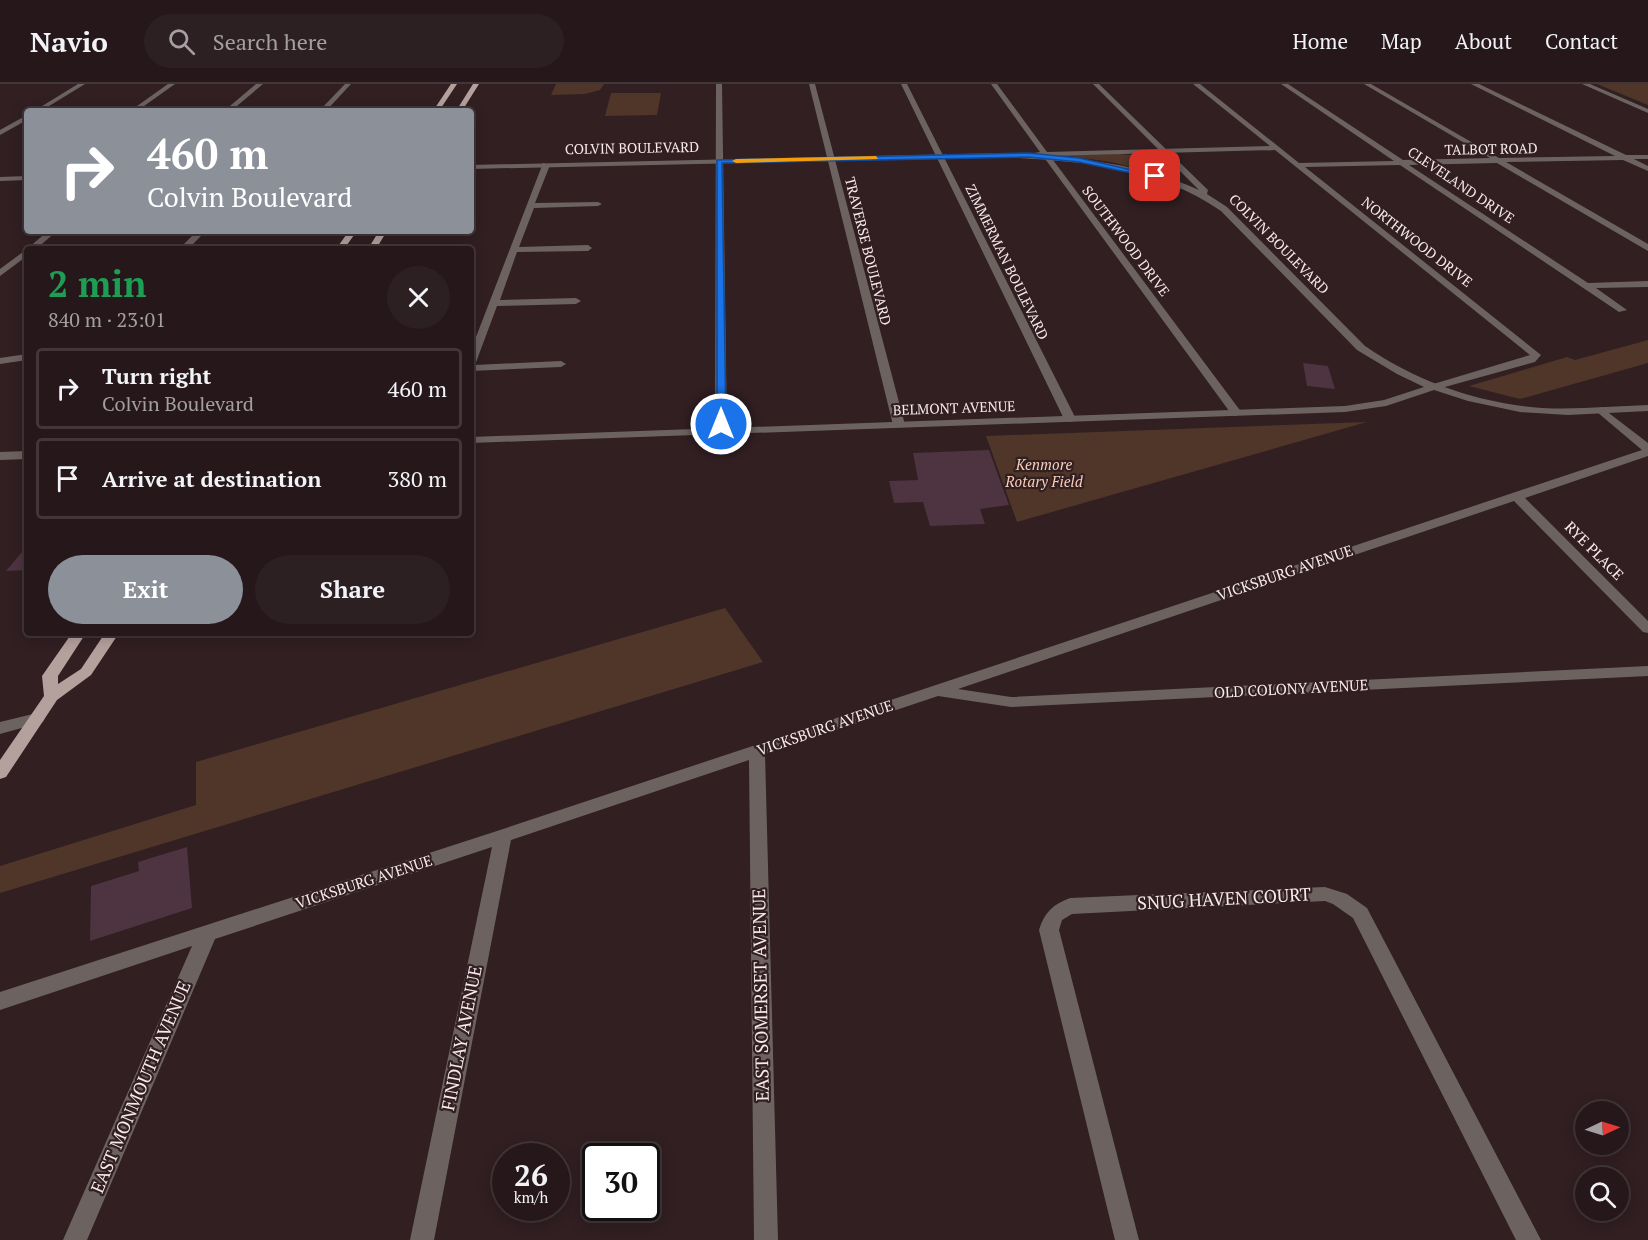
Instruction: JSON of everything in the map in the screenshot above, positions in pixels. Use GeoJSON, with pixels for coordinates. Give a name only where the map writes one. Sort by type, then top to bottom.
{"type":"FeatureCollection","features":[{"type":"Feature","properties":{"kind":"main road"},"geometry":{"type":"LineString","coordinates":[[438,108],[454,84]]}},
{"type":"Feature","properties":{"kind":"main road"},"geometry":{"type":"LineString","coordinates":[[461,108],[476,84]]}},
{"type":"Feature","properties":{"kind":"main road"},"geometry":{"type":"LineString","coordinates":[[52,696],[50,676],[77,636]]}},
{"type":"Feature","properties":{"kind":"main road"},"geometry":{"type":"LineString","coordinates":[[0,772],[52,696],[86,672],[110,636]]}},
{"type":"Feature","properties":{"kind":"street"},"geometry":{"type":"LineString","coordinates":[[42,108],[82,84]]}},
{"type":"Feature","properties":{"kind":"street"},"geometry":{"type":"LineString","coordinates":[[137,108],[172,84]]}},
{"type":"Feature","properties":{"kind":"street"},"geometry":{"type":"LineString","coordinates":[[231,108],[260,84]]}},
{"type":"Feature","properties":{"kind":"street"},"geometry":{"type":"LineString","coordinates":[[325,108],[348,84]]}},
{"type":"Feature","properties":{"kind":"street"},"geometry":{"type":"LineString","coordinates":[[719,84],[721,431]]}},
{"type":"Feature","properties":{"kind":"street","name":"TRAVERSE BOULEVARD"},"geometry":{"type":"LineString","coordinates":[[812,84],[899,425]]}},
{"type":"Feature","properties":{"kind":"street","name":"ZIMMERMAN BOULEVARD"},"geometry":{"type":"LineString","coordinates":[[904,84],[1070,419]]}},
{"type":"Feature","properties":{"kind":"street","name":"SOUTHWOOD DRIVE"},"geometry":{"type":"LineString","coordinates":[[994,84],[1236,413]]}},
{"type":"Feature","properties":{"kind":"street"},"geometry":{"type":"LineString","coordinates":[[1096,84],[1216,203]]}},
{"type":"Feature","properties":{"kind":"street","name":"NORTHWOOD DRIVE"},"geometry":{"type":"LineString","coordinates":[[1196,84],[1536,355],[1531,360],[1434,387]]}},
{"type":"Feature","properties":{"kind":"street","name":"CLEVELAND DRIVE"},"geometry":{"type":"LineString","coordinates":[[1284,84],[1622,310]]}},
{"type":"Feature","properties":{"kind":"street"},"geometry":{"type":"LineString","coordinates":[[1367,84],[1648,248]]}},
{"type":"Feature","properties":{"kind":"street"},"geometry":{"type":"LineString","coordinates":[[1474,84],[1648,169]]}},
{"type":"Feature","properties":{"kind":"street"},"geometry":{"type":"LineString","coordinates":[[1585,84],[1648,111]]}},
{"type":"Feature","properties":{"kind":"street"},"geometry":{"type":"LineString","coordinates":[[0,133],[24,119]]}},
{"type":"Feature","properties":{"kind":"street"},"geometry":{"type":"LineString","coordinates":[[1046,155],[1277,148]]}},
{"type":"Feature","properties":{"kind":"street","name":"COLVIN BOULEVARD"},"geometry":{"type":"LineString","coordinates":[[474,166],[1046,155],[1139,171],[1171,180],[1216,203],[1361,348],[1392,368],[1434,387],[1523,409],[1554,412],[1648,408]]}},
{"type":"Feature","properties":{"kind":"street","name":"TALBOT ROAD"},"geometry":{"type":"LineString","coordinates":[[1298,165],[1648,157]]}},
{"type":"Feature","properties":{"kind":"street"},"geometry":{"type":"LineString","coordinates":[[474,358],[546,165]]}},
{"type":"Feature","properties":{"kind":"street"},"geometry":{"type":"LineString","coordinates":[[1171,180],[1182,180],[1189,176]]}},
{"type":"Feature","properties":{"kind":"street"},"geometry":{"type":"LineString","coordinates":[[0,179],[24,178]]}},
{"type":"Feature","properties":{"kind":"street"},"geometry":{"type":"LineString","coordinates":[[530,206],[598,204]]}},
{"type":"Feature","properties":{"kind":"street"},"geometry":{"type":"LineString","coordinates":[[35,246],[49,234]]}},
{"type":"Feature","properties":{"kind":"street"},"geometry":{"type":"LineString","coordinates":[[186,246],[199,234]]}},
{"type":"Feature","properties":{"kind":"street"},"geometry":{"type":"LineString","coordinates":[[513,250],[588,248]]}},
{"type":"Feature","properties":{"kind":"street"},"geometry":{"type":"LineString","coordinates":[[0,273],[24,254]]}},
{"type":"Feature","properties":{"kind":"street"},"geometry":{"type":"LineString","coordinates":[[1586,286],[1648,284]]}},
{"type":"Feature","properties":{"kind":"street"},"geometry":{"type":"LineString","coordinates":[[494,303],[576,301]]}},
{"type":"Feature","properties":{"kind":"street"},"geometry":{"type":"LineString","coordinates":[[0,361],[24,357]]}},
{"type":"Feature","properties":{"kind":"street"},"geometry":{"type":"LineString","coordinates":[[474,366],[561,364]]}},
{"type":"Feature","properties":{"kind":"street","name":"BELMONT AVENUE"},"geometry":{"type":"LineString","coordinates":[[474,441],[1374,406],[1434,387]]}},
{"type":"Feature","properties":{"kind":"street"},"geometry":{"type":"LineString","coordinates":[[1601,410],[1648,450]]}},
{"type":"Feature","properties":{"kind":"street","name":"VICKSBURG AVENUE"},"geometry":{"type":"LineString","coordinates":[[0,1000],[503,836],[1648,450]]}},
{"type":"Feature","properties":{"kind":"street"},"geometry":{"type":"LineString","coordinates":[[2,458],[24,455]]}},
{"type":"Feature","properties":{"kind":"street","name":"RYE PLACE"},"geometry":{"type":"LineString","coordinates":[[1516,496],[1648,629]]}},
{"type":"Feature","properties":{"kind":"street","name":"OLD COLONY AVENUE"},"geometry":{"type":"LineString","coordinates":[[935,691],[1011,702],[1648,671]]}},
{"type":"Feature","properties":{"kind":"street"},"geometry":{"type":"LineString","coordinates":[[0,728],[37,718]]}},
{"type":"Feature","properties":{"kind":"street","name":"EAST SOMERSET AVENUE"},"geometry":{"type":"LineString","coordinates":[[757,751],[766,1240]]}},
{"type":"Feature","properties":{"kind":"street","name":"FINDLAY AVENUE"},"geometry":{"type":"LineString","coordinates":[[422,1240],[503,836]]}},
{"type":"Feature","properties":{"kind":"street","name":"SNUG HAVEN COURT"},"geometry":{"type":"LineString","coordinates":[[1128,1240],[1049,930],[1051,919],[1059,910],[1070,906],[1325,894],[1340,898],[1360,913],[1529,1240]]}},
{"type":"Feature","properties":{"kind":"street","name":"EAST MONMOUTH AVENUE"},"geometry":{"type":"LineString","coordinates":[[75,1240],[207,934]]}},
{"type":"Feature","properties":{"kind":"green space"},"geometry":{"type":"Polygon","coordinates":[[[556,84],[604,84],[600,90],[585,94],[551,95],[556,84]]]}},
{"type":"Feature","properties":{"kind":"green space"},"geometry":{"type":"Polygon","coordinates":[[[1597,84],[1648,84],[1648,105],[1597,84]]]}},
{"type":"Feature","properties":{"kind":"green space"},"geometry":{"type":"Polygon","coordinates":[[[611,93],[661,93],[657,115],[605,116],[611,93]]]}},
{"type":"Feature","properties":{"kind":"green space"},"geometry":{"type":"Polygon","coordinates":[[[1119,154],[1153,159],[1167,165],[1181,176],[1173,178],[1111,162],[1062,155],[1119,154]]]}},
{"type":"Feature","properties":{"kind":"green space"},"geometry":{"type":"Polygon","coordinates":[[[1648,340],[1648,363],[1520,399],[1469,386],[1567,357],[1575,360],[1648,340]]]}},
{"type":"Feature","properties":{"kind":"green space","name":"Kenmore Rotary Field"},"geometry":{"type":"Polygon","coordinates":[[[1367,422],[1017,522],[986,436],[1367,422]]]}},
{"type":"Feature","properties":{"kind":"green space"},"geometry":{"type":"Polygon","coordinates":[[[725,608],[763,662],[0,893],[0,866],[196,805],[196,762],[725,608]]]}},
{"type":"Feature","properties":{"kind":"building"},"geometry":{"type":"Polygon","coordinates":[[[1303,363],[1328,366],[1335,389],[1307,386],[1303,363]]]}},
{"type":"Feature","properties":{"kind":"building"},"geometry":{"type":"Polygon","coordinates":[[[989,450],[1009,505],[980,509],[985,524],[930,526],[923,502],[894,503],[889,481],[918,480],[913,453],[989,450]]]}},
{"type":"Feature","properties":{"kind":"building"},"geometry":{"type":"Polygon","coordinates":[[[24,550],[24,570],[6,571],[24,550]]]}},
{"type":"Feature","properties":{"kind":"building"},"geometry":{"type":"Polygon","coordinates":[[[187,847],[192,908],[90,941],[91,886],[139,871],[138,862],[187,847]]]}},
{"type":"Feature","properties":{"kind":"slow traffic"},"geometry":{"type":"LineString","coordinates":[[736,161],[876,157]]}},
{"type":"Feature","properties":{"kind":"route"},"geometry":{"type":"LineString","coordinates":[[721,424],[719,161],[1028,155],[1079,160],[1155,176]]}}]}
